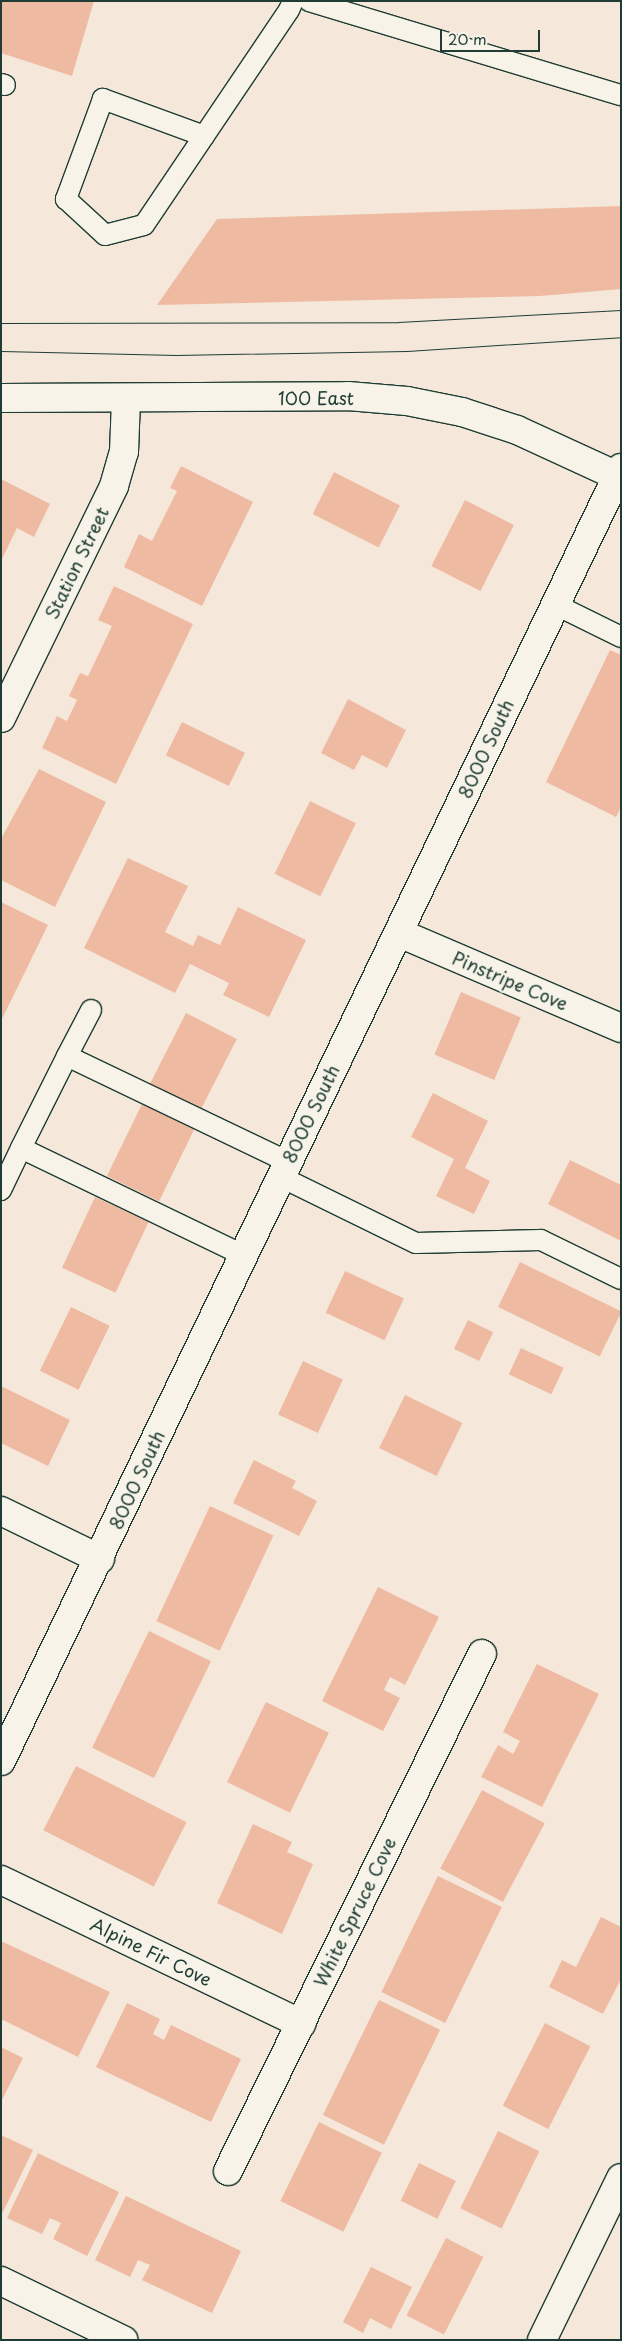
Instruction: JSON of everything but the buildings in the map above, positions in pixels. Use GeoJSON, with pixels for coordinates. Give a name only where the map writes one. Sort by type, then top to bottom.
{"type":"FeatureCollection","features":[{"type":"Feature","properties":{"kind":"street","name":"100 East"},"geometry":{"type":"LineString","coordinates":[[1,398],[126,400],[348,396],[407,401],[462,412],[517,430],[619,475]]}},
{"type":"Feature","properties":{"kind":"street","name":"Station Street"},"geometry":{"type":"LineString","coordinates":[[1,718],[114,486],[124,452],[126,400]]}},
{"type":"Feature","properties":{"kind":"street","name":"8000 South"},"geometry":{"type":"LineString","coordinates":[[1,1761],[100,1559],[554,604],[619,475]]}},
{"type":"Feature","properties":{"kind":"street","name":"Pinstripe Cove"},"geometry":{"type":"LineString","coordinates":[[399,933],[621,1028]]}},
{"type":"Feature","properties":{"kind":"street"},"geometry":{"type":"LineString","coordinates":[[1,1511],[100,1559]]}},
{"type":"Feature","properties":{"kind":"street","name":"White Spruce Cove"},"geometry":{"type":"LineString","coordinates":[[228,2171],[482,1654]]}},
{"type":"Feature","properties":{"kind":"street","name":"Alpine Fir Cove"},"geometry":{"type":"LineString","coordinates":[[1,1880],[301,2024]]}},
{"type":"Feature","properties":{"kind":"street"},"geometry":{"type":"LineString","coordinates":[[542,2340],[621,2178]]}},
{"type":"Feature","properties":{"kind":"street"},"geometry":{"type":"LineString","coordinates":[[1,2281],[113,2338]]}},
{"type":"Feature","properties":{"kind":"lane"},"geometry":{"type":"LineString","coordinates":[[204,136],[103,99],[66,199],[105,235],[144,225],[204,136],[293,1]]}},
{"type":"Feature","properties":{"kind":"lane"},"geometry":{"type":"LineString","coordinates":[[309,1],[621,95]]}},
{"type":"Feature","properties":{"kind":"lane"},"geometry":{"type":"LineString","coordinates":[[554,604],[621,637]]}},
{"type":"Feature","properties":{"kind":"lane"},"geometry":{"type":"LineString","coordinates":[[1,1190],[91,1010]]}},
{"type":"Feature","properties":{"kind":"lane"},"geometry":{"type":"LineString","coordinates":[[67,1056],[285,1170],[416,1243],[541,1240],[621,1279]]}},
{"type":"Feature","properties":{"kind":"lane"},"geometry":{"type":"LineString","coordinates":[[21,1148],[243,1256]]}},
{"type":"Feature","properties":{"kind":"tram line"},"geometry":{"type":"LineString","coordinates":[[1,323],[398,322],[621,310]]}},
{"type":"Feature","properties":{"kind":"tram line"},"geometry":{"type":"LineString","coordinates":[[1,351],[176,355],[407,351],[621,337]]}}]}
